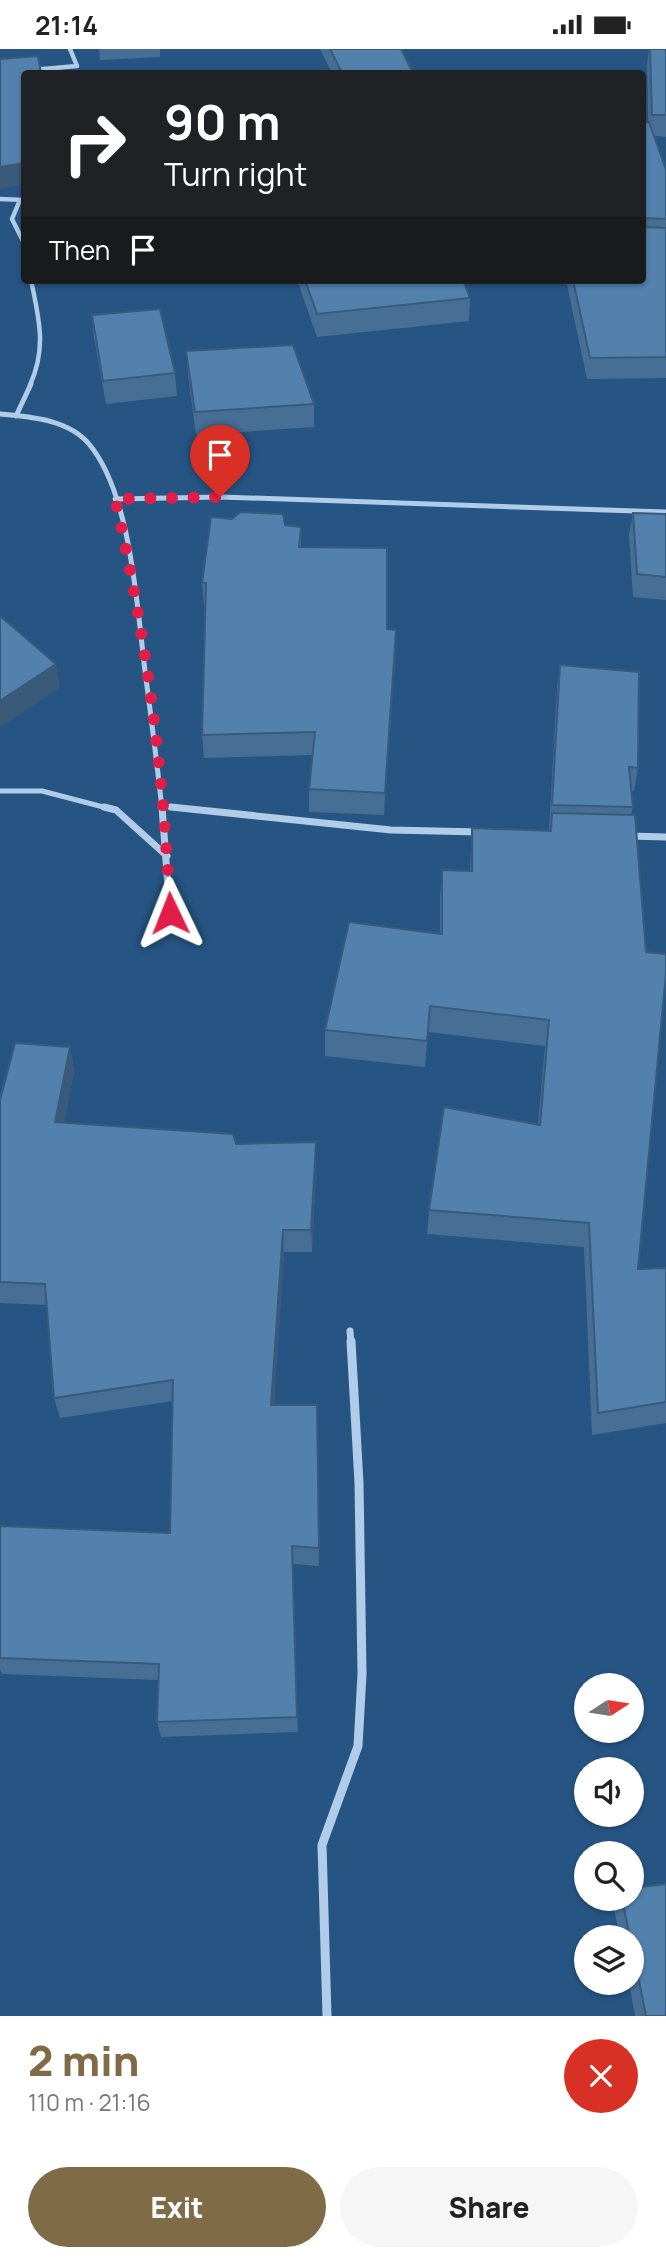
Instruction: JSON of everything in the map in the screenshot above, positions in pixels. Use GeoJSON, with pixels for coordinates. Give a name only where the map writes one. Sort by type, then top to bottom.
{"type":"FeatureCollection","features":[{"type":"Feature","properties":{"kind":"street"},"geometry":{"type":"LineString","coordinates":[[35,70],[77,66],[69,49]]}},
{"type":"Feature","properties":{"kind":"street"},"geometry":{"type":"LineString","coordinates":[[0,199],[21,200]]}},
{"type":"Feature","properties":{"kind":"street"},"geometry":{"type":"LineString","coordinates":[[21,202],[12,219],[21,237]]}},
{"type":"Feature","properties":{"kind":"street"},"geometry":{"type":"LineString","coordinates":[[16,416],[39,365],[41,326],[33,284]]}},
{"type":"Feature","properties":{"kind":"street"},"geometry":{"type":"LineString","coordinates":[[0,414],[36,418],[67,428],[86,442],[97,456],[115,499],[132,573],[163,806],[170,913]]}},
{"type":"Feature","properties":{"kind":"street"},"geometry":{"type":"LineString","coordinates":[[115,499],[234,497],[666,512]]}},
{"type":"Feature","properties":{"kind":"street"},"geometry":{"type":"LineString","coordinates":[[0,791],[42,791],[116,810],[168,856]]}},
{"type":"Feature","properties":{"kind":"street"},"geometry":{"type":"LineString","coordinates":[[163,806],[391,830],[487,832]]}},
{"type":"Feature","properties":{"kind":"street"},"geometry":{"type":"LineString","coordinates":[[625,836],[666,837]]}},
{"type":"Feature","properties":{"kind":"street"},"geometry":{"type":"LineString","coordinates":[[327,2016],[323,1845],[358,1746],[362,1674],[359,1483],[350,1331]]}},
{"type":"Feature","properties":{"kind":"building"},"geometry":{"type":"Polygon","coordinates":[[[330,49],[401,49],[412,70],[340,70],[330,49]]]}},
{"type":"Feature","properties":{"kind":"building"},"geometry":{"type":"Polygon","coordinates":[[[650,49],[666,49],[666,115],[652,115],[650,49]]]}},
{"type":"Feature","properties":{"kind":"building"},"geometry":{"type":"Polygon","coordinates":[[[38,56],[40,70],[21,70],[21,164],[0,167],[0,59],[38,56]]]}},
{"type":"Feature","properties":{"kind":"building"},"geometry":{"type":"Polygon","coordinates":[[[646,122],[649,122],[666,170],[666,219],[646,218],[646,122]]]}},
{"type":"Feature","properties":{"kind":"building"},"geometry":{"type":"Polygon","coordinates":[[[646,227],[666,228],[666,357],[590,358],[574,284],[646,284],[646,227]]]}},
{"type":"Feature","properties":{"kind":"building"},"geometry":{"type":"Polygon","coordinates":[[[306,284],[465,284],[470,298],[317,314],[306,284]]]}},
{"type":"Feature","properties":{"kind":"building"},"geometry":{"type":"Polygon","coordinates":[[[160,309],[175,373],[103,381],[92,315],[160,309]]]}},
{"type":"Feature","properties":{"kind":"building"},"geometry":{"type":"Polygon","coordinates":[[[293,345],[314,404],[195,412],[186,351],[293,345]]]}},
{"type":"Feature","properties":{"kind":"building"},"geometry":{"type":"Polygon","coordinates":[[[240,512],[283,514],[285,525],[301,527],[299,547],[387,548],[387,629],[396,630],[385,793],[309,789],[315,732],[202,735],[206,583],[202,583],[211,517],[232,519],[240,512]]]}},
{"type":"Feature","properties":{"kind":"building"},"geometry":{"type":"Polygon","coordinates":[[[633,513],[666,514],[666,577],[637,574],[633,513]]]}},
{"type":"Feature","properties":{"kind":"building"},"geometry":{"type":"Polygon","coordinates":[[[0,616],[56,664],[0,701],[0,616]]]}},
{"type":"Feature","properties":{"kind":"building"},"geometry":{"type":"Polygon","coordinates":[[[560,665],[639,672],[638,768],[629,767],[633,807],[552,805],[560,665]]]}},
{"type":"Feature","properties":{"kind":"building"},"geometry":{"type":"Polygon","coordinates":[[[552,813],[635,815],[646,952],[666,954],[638,1269],[666,1268],[666,1402],[598,1413],[589,1223],[429,1210],[444,1107],[540,1125],[549,1020],[430,1006],[427,1041],[325,1030],[349,922],[442,934],[442,870],[472,871],[472,828],[551,831],[552,813]]]}},
{"type":"Feature","properties":{"kind":"building"},"geometry":{"type":"Polygon","coordinates":[[[15,1043],[70,1047],[55,1122],[233,1134],[236,1144],[316,1142],[311,1230],[283,1230],[271,1405],[317,1405],[319,1548],[292,1546],[297,1717],[157,1722],[159,1664],[0,1658],[0,1526],[170,1533],[173,1380],[54,1398],[45,1284],[0,1282],[0,1100],[15,1043]]]}},
{"type":"Feature","properties":{"kind":"building"},"geometry":{"type":"Polygon","coordinates":[[[666,1884],[666,2016],[646,2016],[642,1995],[644,1995],[644,1925],[627,1925],[625,1911],[644,1911],[644,1887],[666,1884]]]}},
{"type":"Feature","properties":{"kind":"route"},"geometry":{"type":"LineString","coordinates":[[170,913],[163,806],[132,573],[115,499],[220,497]]}}]}
